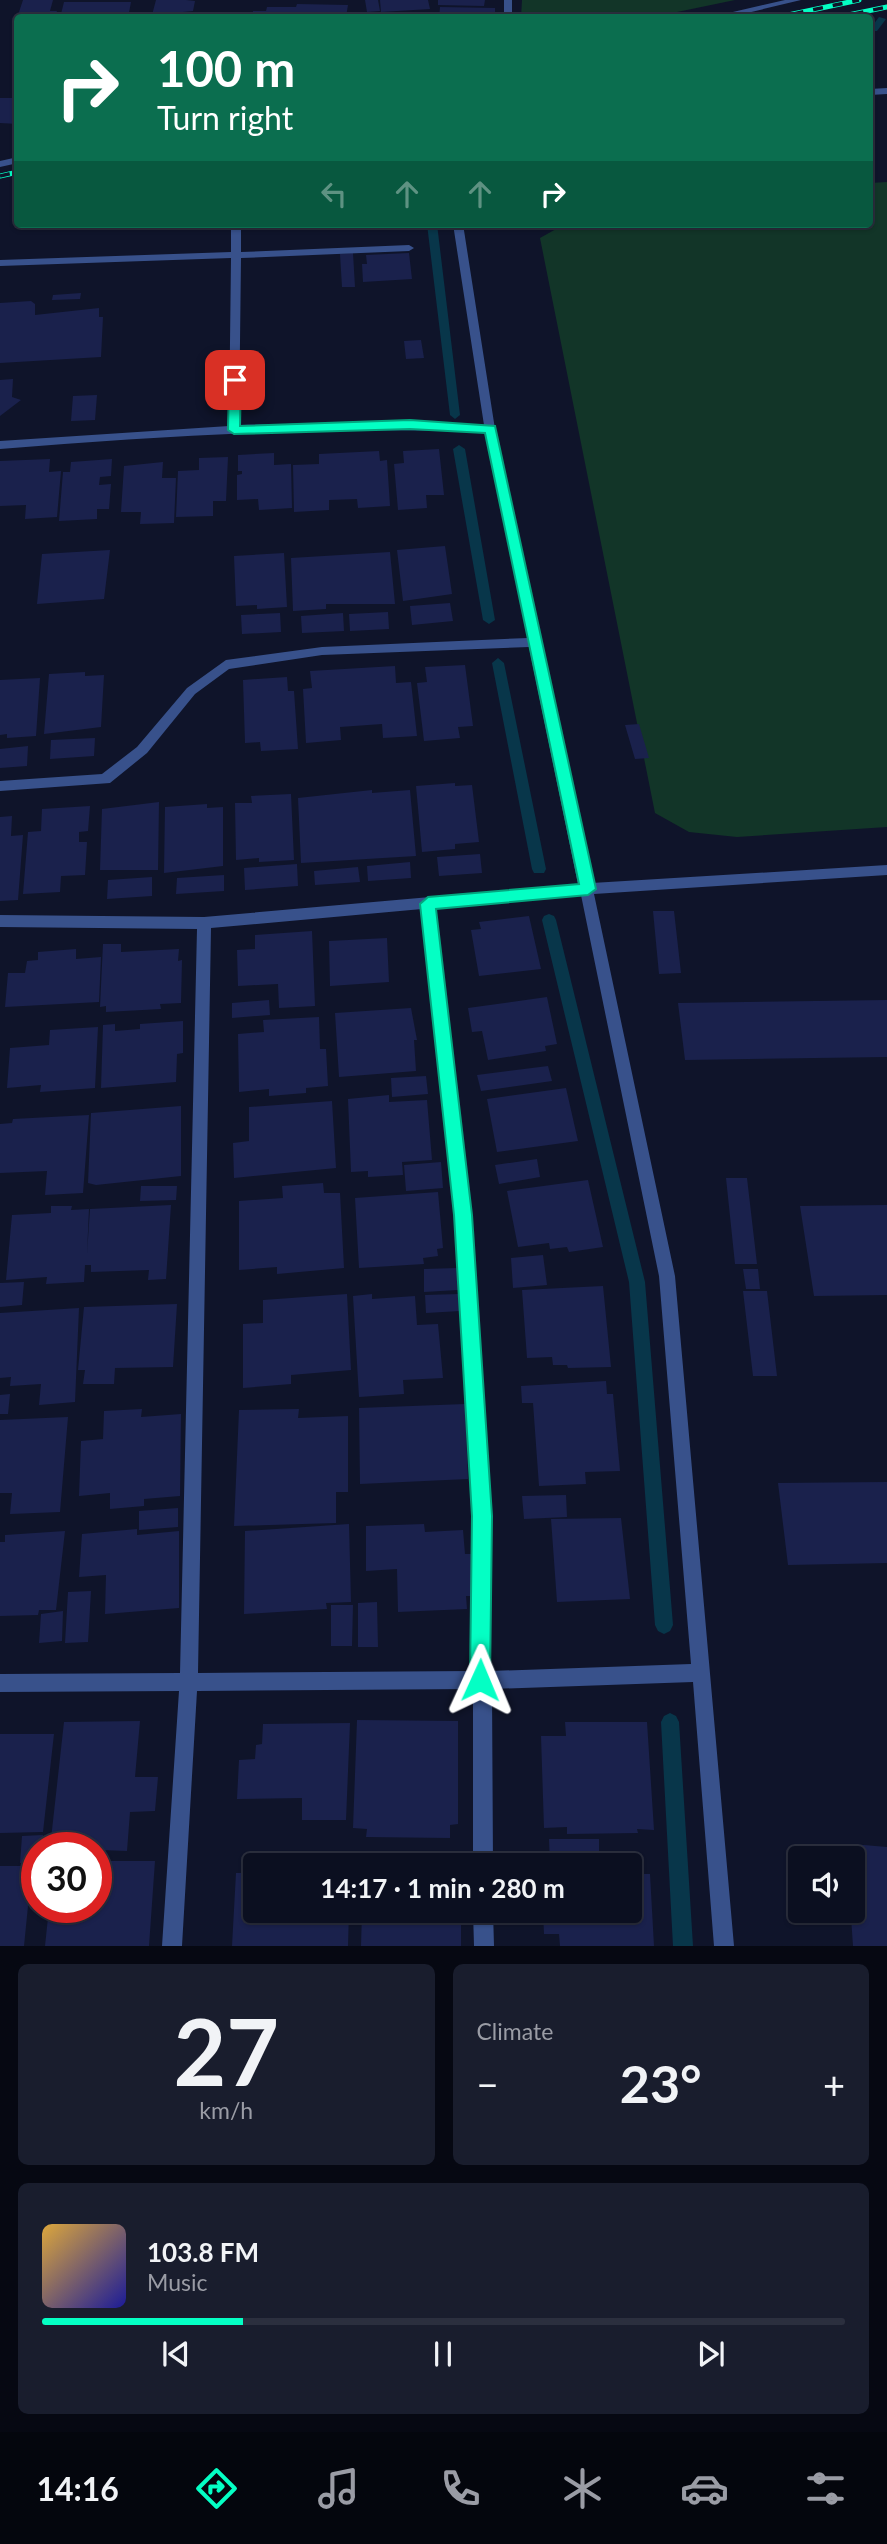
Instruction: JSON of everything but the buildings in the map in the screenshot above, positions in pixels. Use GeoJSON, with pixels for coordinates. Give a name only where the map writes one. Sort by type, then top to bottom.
{"type":"FeatureCollection","features":[{"type":"Feature","properties":{"kind":"street"},"geometry":{"type":"LineString","coordinates":[[730,14],[797,0]]}},
{"type":"Feature","properties":{"kind":"street"},"geometry":{"type":"LineString","coordinates":[[234,430],[236,228]]}},
{"type":"Feature","properties":{"kind":"street"},"geometry":{"type":"LineString","coordinates":[[459,228],[490,429],[667,1276],[724,1945]]}},
{"type":"Feature","properties":{"kind":"street"},"geometry":{"type":"LineString","coordinates":[[0,263],[409,248]]}},
{"type":"Feature","properties":{"kind":"street"},"geometry":{"type":"LineString","coordinates":[[0,445],[156,432],[410,425],[490,429]]}},
{"type":"Feature","properties":{"kind":"street"},"geometry":{"type":"LineString","coordinates":[[0,786],[105,779],[142,750],[191,691],[226,665],[261,658],[323,652],[535,642]]}},
{"type":"Feature","properties":{"kind":"street"},"geometry":{"type":"LineString","coordinates":[[0,920],[204,923],[588,889],[887,870]]}},
{"type":"Feature","properties":{"kind":"street"},"geometry":{"type":"LineString","coordinates":[[428,904],[463,1215],[482,1516],[480,1680],[483,1853]]}},
{"type":"Feature","properties":{"kind":"street"},"geometry":{"type":"LineString","coordinates":[[172,1945],[189,1682],[204,923]]}},
{"type":"Feature","properties":{"kind":"street"},"geometry":{"type":"LineString","coordinates":[[0,1683],[480,1680],[699,1673]]}},
{"type":"Feature","properties":{"kind":"street"},"geometry":{"type":"LineString","coordinates":[[483,1923],[484,1945]]}},
{"type":"Feature","properties":{"kind":"green space"},"geometry":{"type":"Polygon","coordinates":[[[522,0],[735,0],[667,14],[521,14],[522,0]]]}},
{"type":"Feature","properties":{"kind":"green space"},"geometry":{"type":"Polygon","coordinates":[[[887,182],[887,827],[737,837],[689,832],[655,813],[540,238],[558,228],[873,228],[873,183],[887,182]]]}},
{"type":"Feature","properties":{"kind":"waterway"},"geometry":{"type":"LineString","coordinates":[[874,29],[882,19]]}},
{"type":"Feature","properties":{"kind":"waterway"},"geometry":{"type":"LineString","coordinates":[[432,228],[455,415]]}},
{"type":"Feature","properties":{"kind":"waterway"},"geometry":{"type":"LineString","coordinates":[[459,449],[489,620]]}},
{"type":"Feature","properties":{"kind":"waterway"},"geometry":{"type":"LineString","coordinates":[[498,663],[539,869]]}},
{"type":"Feature","properties":{"kind":"waterway"},"geometry":{"type":"LineString","coordinates":[[549,920],[637,1282],[664,1625]]}},
{"type":"Feature","properties":{"kind":"waterway"},"geometry":{"type":"LineString","coordinates":[[670,1722],[683,1946]]}},
{"type":"Feature","properties":{"kind":"railway"},"geometry":{"type":"LineString","coordinates":[[793,14],[859,0]]}},
{"type":"Feature","properties":{"kind":"railway"},"geometry":{"type":"LineString","coordinates":[[853,14],[887,7]]}},
{"type":"Feature","properties":{"kind":"railway"},"geometry":{"type":"LineString","coordinates":[[0,176],[14,173]]}},
{"type":"Feature","properties":{"kind":"route"},"geometry":{"type":"LineString","coordinates":[[235,380],[234,430],[410,425],[490,429],[588,889],[428,904],[463,1215],[482,1516],[480,1680]]}}]}
